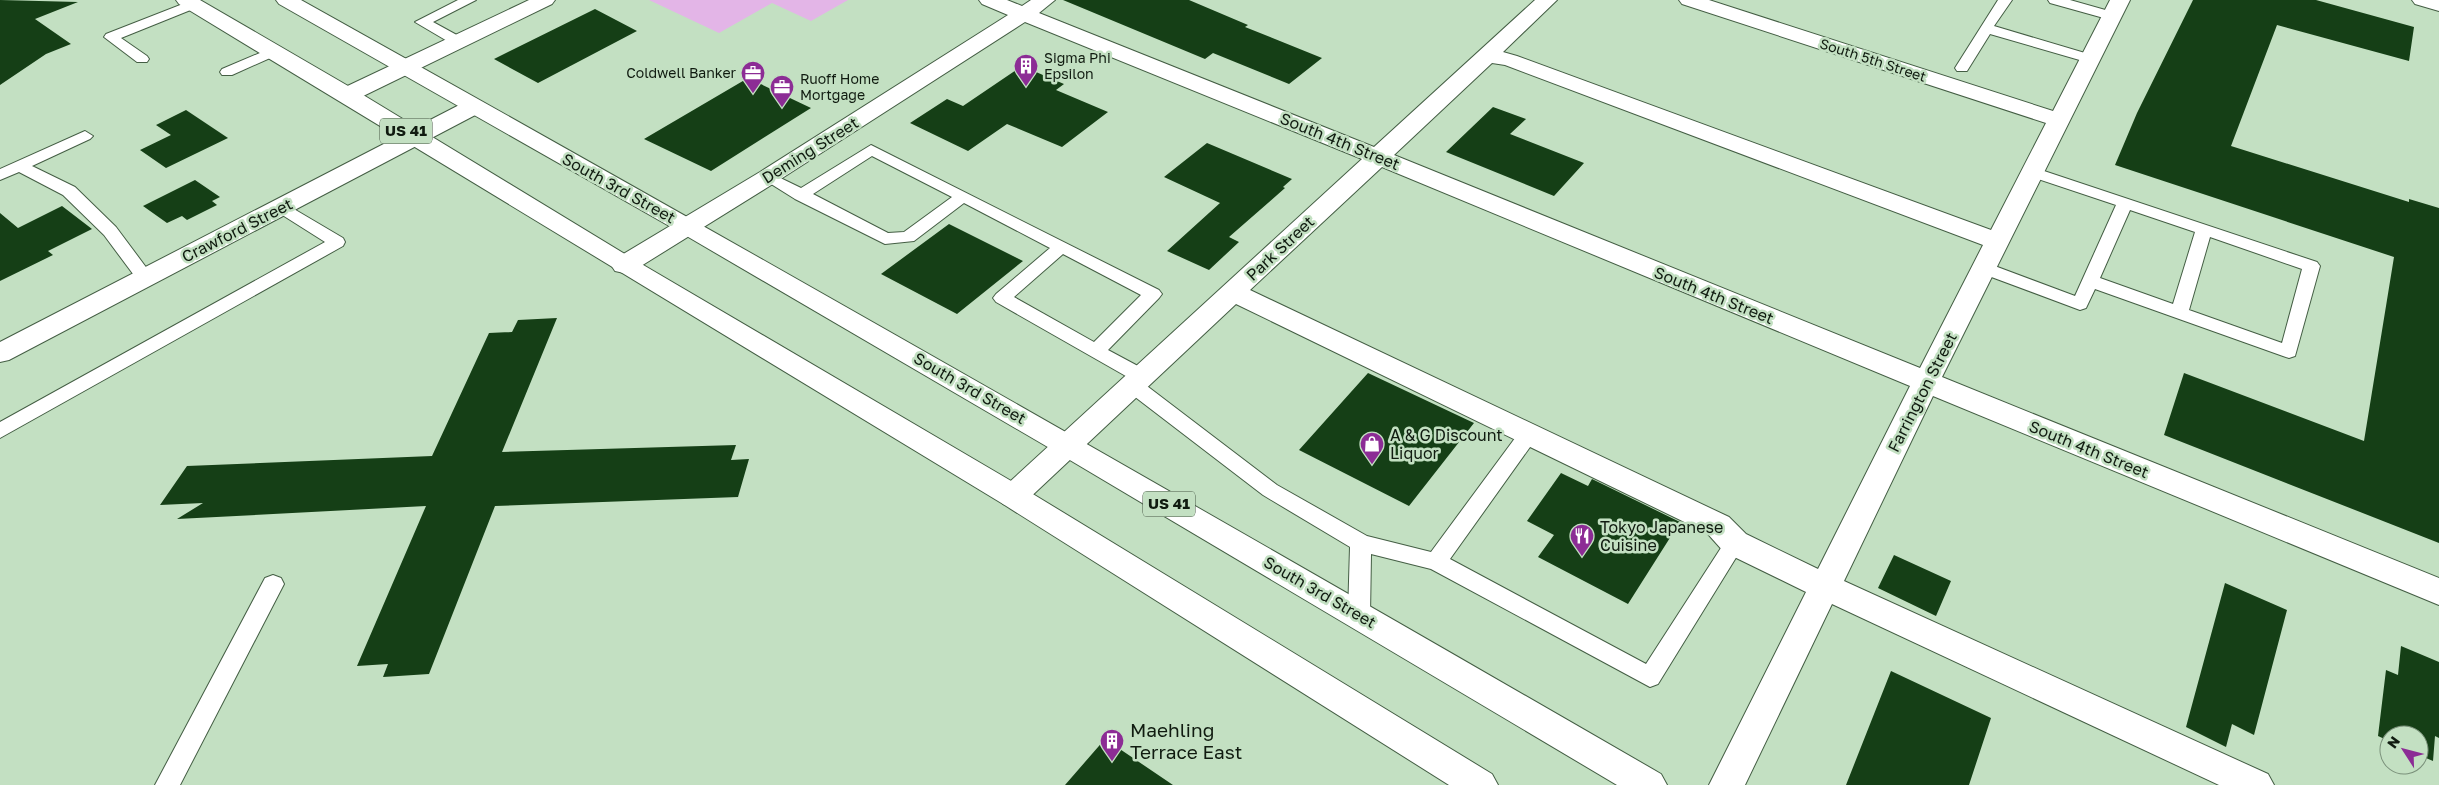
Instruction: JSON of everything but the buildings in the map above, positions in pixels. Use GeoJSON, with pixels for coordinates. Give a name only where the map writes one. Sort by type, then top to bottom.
{"type":"FeatureCollection","features":[{"type":"Feature","properties":{"kind":"main road","name":"South 3rd Street"},"geometry":{"type":"LineString","coordinates":[[286,0],[687,226],[1068,445],[1649,785]]}},
{"type":"Feature","properties":{"kind":"main road"},"geometry":{"type":"LineString","coordinates":[[347,95],[545,0]]}},
{"type":"Feature","properties":{"kind":"main road","name":"South 4th Street"},"geometry":{"type":"LineString","coordinates":[[989,0],[1378,157],[2439,592]]}},
{"type":"Feature","properties":{"kind":"main road","name":"Deming Street"},"geometry":{"type":"LineString","coordinates":[[624,265],[768,177],[1045,0]]}},
{"type":"Feature","properties":{"kind":"main road","name":"Park Street"},"geometry":{"type":"LineString","coordinates":[[1013,496],[1547,0]]}},
{"type":"Feature","properties":{"kind":"main road","name":"South 5th Street"},"geometry":{"type":"LineString","coordinates":[[1689,0],[2058,120]]}},
{"type":"Feature","properties":{"kind":"main road"},"geometry":{"type":"LineString","coordinates":[[2422,0],[2439,4]]}},
{"type":"Feature","properties":{"kind":"main road","name":"US 41"},"geometry":{"type":"LineString","coordinates":[[190,2],[347,95],[624,265],[1013,496],[1480,785]]}},
{"type":"Feature","properties":{"kind":"main road","name":"Farrington Street"},"geometry":{"type":"LineString","coordinates":[[1727,785],[1926,382],[2116,8]]}},
{"type":"Feature","properties":{"kind":"main road"},"geometry":{"type":"LineString","coordinates":[[1487,56],[1510,60],[1997,241]]}},
{"type":"Feature","properties":{"kind":"main road","name":"Crawford Street"},"geometry":{"type":"LineString","coordinates":[[0,354],[474,107]]}},
{"type":"Feature","properties":{"kind":"main road"},"geometry":{"type":"LineString","coordinates":[[1232,292],[1718,525],[1735,544],[1824,587],[2256,785]]}},
{"type":"Feature","properties":{"kind":"lane"},"geometry":{"type":"LineString","coordinates":[[459,42],[422,22],[469,0]]}},
{"type":"Feature","properties":{"kind":"lane"},"geometry":{"type":"LineString","coordinates":[[1962,68],[2005,0]]}},
{"type":"Feature","properties":{"kind":"lane"},"geometry":{"type":"LineString","coordinates":[[2056,0],[2116,8]]}},
{"type":"Feature","properties":{"kind":"lane"},"geometry":{"type":"LineString","coordinates":[[142,59],[111,37],[190,2]]}},
{"type":"Feature","properties":{"kind":"lane"},"geometry":{"type":"LineString","coordinates":[[1986,28],[2090,59]]}},
{"type":"Feature","properties":{"kind":"lane"},"geometry":{"type":"LineString","coordinates":[[227,72],[274,51]]}},
{"type":"Feature","properties":{"kind":"lane"},"geometry":{"type":"LineString","coordinates":[[0,175],[85,136]]}},
{"type":"Feature","properties":{"kind":"lane"},"geometry":{"type":"LineString","coordinates":[[801,195],[871,150],[1153,294],[1096,351]]}},
{"type":"Feature","properties":{"kind":"lane"},"geometry":{"type":"LineString","coordinates":[[19,166],[69,190],[110,231],[145,278]]}},
{"type":"Feature","properties":{"kind":"lane"},"geometry":{"type":"LineString","coordinates":[[2032,172],[2311,266],[2289,352],[2091,281]]}},
{"type":"Feature","properties":{"kind":"lane"},"geometry":{"type":"LineString","coordinates":[[768,177],[885,239],[908,238],[963,196]]}},
{"type":"Feature","properties":{"kind":"lane"},"geometry":{"type":"LineString","coordinates":[[1984,268],[2080,304],[2125,203]]}},
{"type":"Feature","properties":{"kind":"lane"},"geometry":{"type":"LineString","coordinates":[[0,431],[337,242],[282,207]]}},
{"type":"Feature","properties":{"kind":"lane"},"geometry":{"type":"LineString","coordinates":[[2179,313],[2204,230]]}},
{"type":"Feature","properties":{"kind":"lane"},"geometry":{"type":"LineString","coordinates":[[1060,248],[1002,298],[1096,351],[1138,381],[1270,490],[1361,543],[1436,562],[1650,677],[1735,544]]}},
{"type":"Feature","properties":{"kind":"lane"},"geometry":{"type":"LineString","coordinates":[[1436,562],[1528,435]]}},
{"type":"Feature","properties":{"kind":"lane"},"geometry":{"type":"LineString","coordinates":[[1359,615],[1361,543]]}},
{"type":"Feature","properties":{"kind":"lane"},"geometry":{"type":"LineString","coordinates":[[167,785],[272,584]]}},
{"type":"Feature","properties":{"kind":"shaded area"},"geometry":{"type":"Polygon","coordinates":[[[649,0],[848,0],[811,21],[772,3],[719,33],[649,0]]]}},
{"type":"Feature","properties":{"kind":"place","name":"Sigma Phi Epsilon"},"geometry":{"type":"Point","coordinates":[1026,87]}},
{"type":"Feature","properties":{"kind":"place","name":"Coldwell Banker"},"geometry":{"type":"Point","coordinates":[753,94]}},
{"type":"Feature","properties":{"kind":"place","name":"Ruoff Home Mortgage"},"geometry":{"type":"Point","coordinates":[782,108]}},
{"type":"Feature","properties":{"kind":"place","name":"A & G Discount Liquor"},"geometry":{"type":"Point","coordinates":[1372,465]}},
{"type":"Feature","properties":{"kind":"place","name":"Tokyo Japanese Cuisine"},"geometry":{"type":"Point","coordinates":[1582,557]}},
{"type":"Feature","properties":{"kind":"place","name":"Maehling Terrace East"},"geometry":{"type":"Point","coordinates":[1112,762]}}]}
